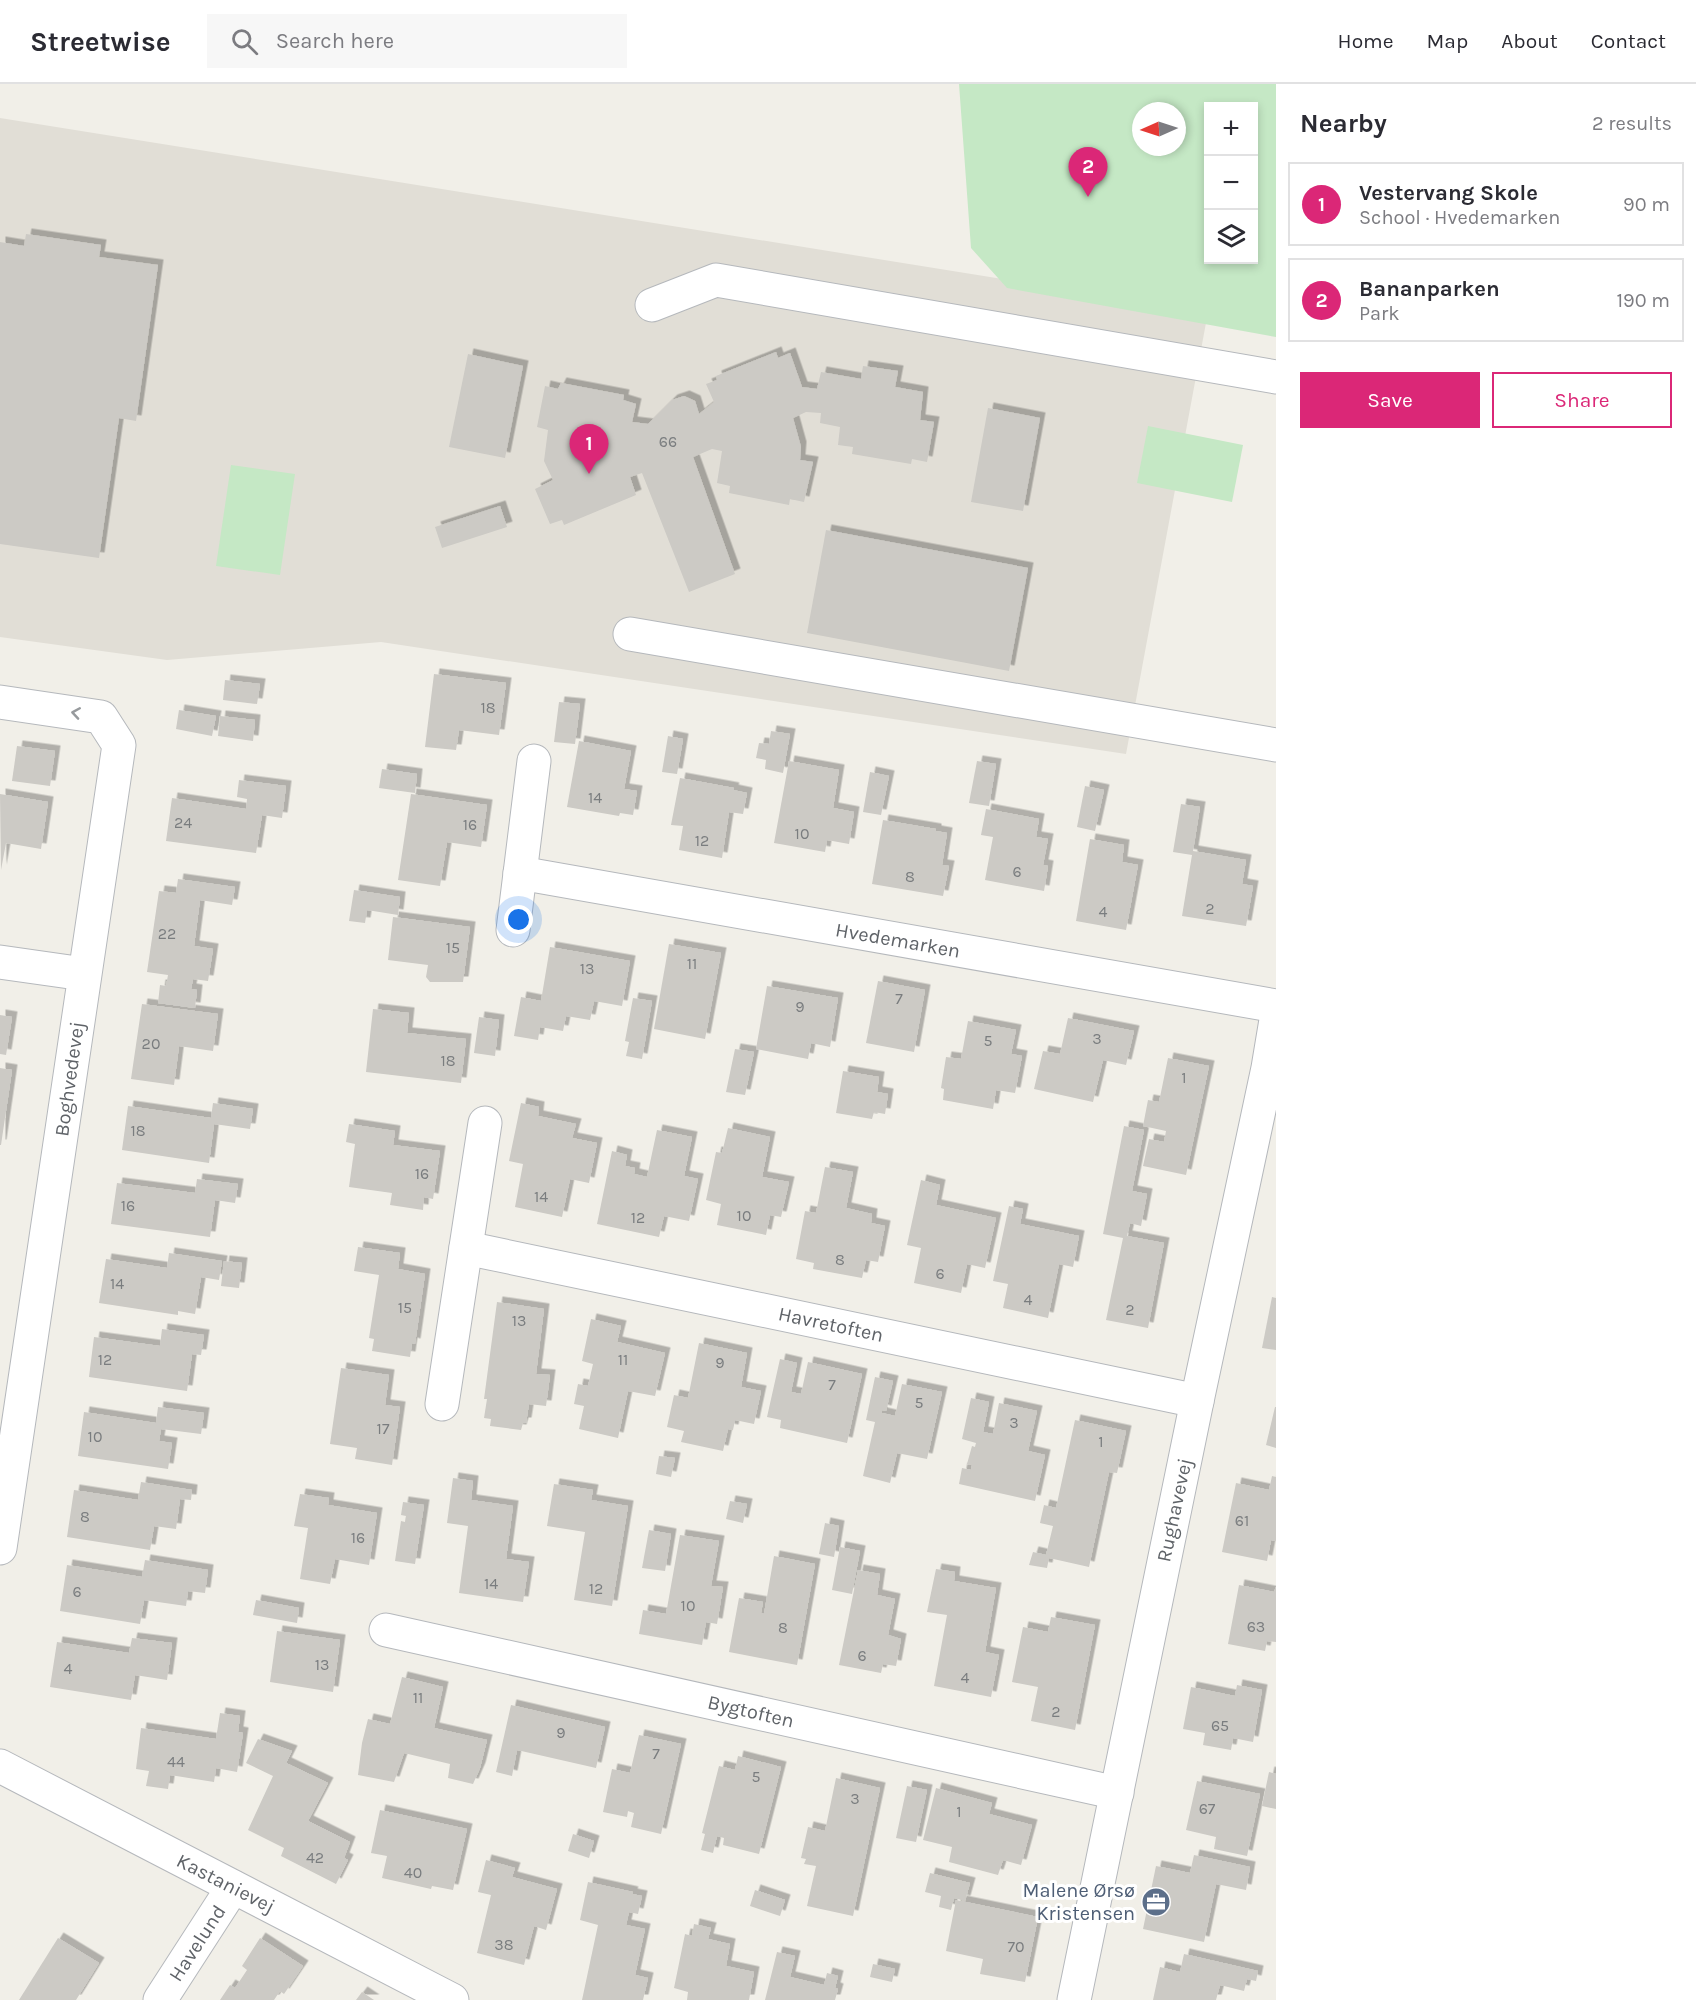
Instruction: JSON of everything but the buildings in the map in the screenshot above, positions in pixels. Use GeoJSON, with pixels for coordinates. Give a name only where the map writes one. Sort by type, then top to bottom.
{"type":"FeatureCollection","features":[{"type":"Feature","properties":{"kind":"street"},"geometry":{"type":"LineString","coordinates":[[652,305],[716,280],[1276,377]]}},
{"type":"Feature","properties":{"kind":"street"},"geometry":{"type":"LineString","coordinates":[[630,634],[1276,745]]}},
{"type":"Feature","properties":{"kind":"street","name":"Boghvedevej"},"geometry":{"type":"LineString","coordinates":[[0,702],[101,717],[119,745],[0,1548]]}},
{"type":"Feature","properties":{"kind":"street"},"geometry":{"type":"LineString","coordinates":[[513,930],[534,761]]}},
{"type":"Feature","properties":{"kind":"street","name":"Hvedemarken"},"geometry":{"type":"LineString","coordinates":[[520,873],[1276,1006]]}},
{"type":"Feature","properties":{"kind":"street"},"geometry":{"type":"LineString","coordinates":[[0,962],[84,974]]}},
{"type":"Feature","properties":{"kind":"street","name":"Rughavevej"},"geometry":{"type":"LineString","coordinates":[[1074,2000],[1268,1068],[1276,1020]]}},
{"type":"Feature","properties":{"kind":"street"},"geometry":{"type":"LineString","coordinates":[[442,1404],[485,1123]]}},
{"type":"Feature","properties":{"kind":"street","name":"Havretoften"},"geometry":{"type":"LineString","coordinates":[[466,1248],[1197,1401]]}},
{"type":"Feature","properties":{"kind":"street","name":"Bygtoften"},"geometry":{"type":"LineString","coordinates":[[386,1630],[1116,1793]]}},
{"type":"Feature","properties":{"kind":"street","name":"Kastanievej"},"geometry":{"type":"LineString","coordinates":[[0,1766],[452,2000]]}},
{"type":"Feature","properties":{"kind":"street","name":"Havelund"},"geometry":{"type":"LineString","coordinates":[[160,2000],[233,1887]]}},
{"type":"Feature","properties":{"kind":"shaded area"},"geometry":{"type":"Polygon","coordinates":[[[0,118],[1208,312],[1126,754],[381,642],[167,660],[0,637],[0,118]]]}},
{"type":"Feature","properties":{"kind":"green space"},"geometry":{"type":"Polygon","coordinates":[[[959,84],[1276,84],[1276,337],[1007,288],[971,248],[959,84]]]}},
{"type":"Feature","properties":{"kind":"green space"},"geometry":{"type":"Polygon","coordinates":[[[1148,426],[1243,445],[1232,502],[1137,483],[1148,426]]]}},
{"type":"Feature","properties":{"kind":"green space"},"geometry":{"type":"Polygon","coordinates":[[[231,465],[295,474],[280,575],[216,566],[231,465]]]}},
{"type":"Feature","properties":{"kind":"place","name":"Bananparken"},"geometry":{"type":"Point","coordinates":[1088,197]}},
{"type":"Feature","properties":{"kind":"place","name":"Vestervang Skole"},"geometry":{"type":"Point","coordinates":[589,474]}},
{"type":"Feature","properties":{"kind":"place","name":"Malene Ørsø Kristensen"},"geometry":{"type":"Point","coordinates":[1156,1902]}}]}
